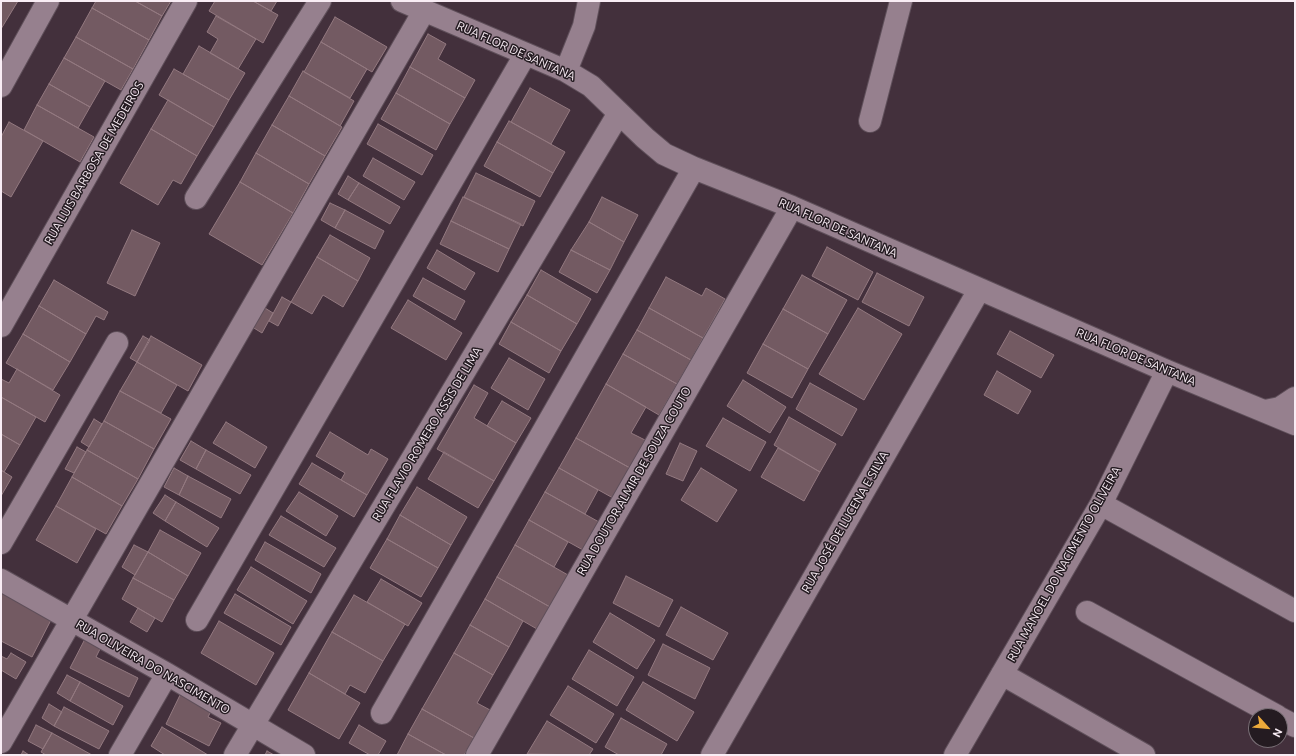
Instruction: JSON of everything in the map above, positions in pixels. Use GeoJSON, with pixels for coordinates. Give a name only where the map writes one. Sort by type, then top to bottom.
{"type":"FeatureCollection","features":[{"type":"Feature","properties":{"kind":"street"},"geometry":{"type":"LineString","coordinates":[[1,86],[48,1]]}},
{"type":"Feature","properties":{"kind":"street","name":"RUA LUIS BARBOSA DE MEDEIROS"},"geometry":{"type":"LineString","coordinates":[[1,326],[186,1]]}},
{"type":"Feature","properties":{"kind":"street"},"geometry":{"type":"LineString","coordinates":[[196,198],[320,1]]}},
{"type":"Feature","properties":{"kind":"street","name":"RUA FLOR DE SANTANA"},"geometry":{"type":"LineString","coordinates":[[402,1],[525,55],[566,71],[591,86],[645,138],[664,154],[694,168],[792,207],[979,290],[1295,424]]}},
{"type":"Feature","properties":{"kind":"street"},"geometry":{"type":"LineString","coordinates":[[566,71],[584,26],[589,1]]}},
{"type":"Feature","properties":{"kind":"street"},"geometry":{"type":"LineString","coordinates":[[870,121],[902,1]]}},
{"type":"Feature","properties":{"kind":"street"},"geometry":{"type":"LineString","coordinates":[[1,742],[424,11]]}},
{"type":"Feature","properties":{"kind":"street"},"geometry":{"type":"LineString","coordinates":[[197,620],[525,55]]}},
{"type":"Feature","properties":{"kind":"street","name":"RUA FLAVIO ROMERO ASSIS DE LIMA"},"geometry":{"type":"LineString","coordinates":[[235,755],[619,113]]}},
{"type":"Feature","properties":{"kind":"street"},"geometry":{"type":"LineString","coordinates":[[382,713],[694,168]]}},
{"type":"Feature","properties":{"kind":"street","name":"RUA DOUTOR ALMIR DE SOUZA COUTO"},"geometry":{"type":"LineString","coordinates":[[477,755],[792,207]]}},
{"type":"Feature","properties":{"kind":"street","name":"RUA JOSÉ DE LUCENA E SILVA"},"geometry":{"type":"LineString","coordinates":[[712,755],[979,290]]}},
{"type":"Feature","properties":{"kind":"street"},"geometry":{"type":"LineString","coordinates":[[1,543],[117,343]]}},
{"type":"Feature","properties":{"kind":"street","name":"RUA MANOEL DO NACIMENTO OLIVEIRA"},"geometry":{"type":"LineString","coordinates":[[955,755],[1101,504],[1167,371]]}},
{"type":"Feature","properties":{"kind":"street"},"geometry":{"type":"LineString","coordinates":[[1266,411],[1280,408],[1295,398]]}},
{"type":"Feature","properties":{"kind":"street"},"geometry":{"type":"LineString","coordinates":[[1101,504],[1295,611]]}},
{"type":"Feature","properties":{"kind":"street","name":"RUA OLIVEIRA DO NASCIMENTO"},"geometry":{"type":"LineString","coordinates":[[1,580],[167,674],[304,755]]}},
{"type":"Feature","properties":{"kind":"street"},"geometry":{"type":"LineString","coordinates":[[1087,612],[1262,708]]}},
{"type":"Feature","properties":{"kind":"street"},"geometry":{"type":"LineString","coordinates":[[120,755],[167,674]]}},
{"type":"Feature","properties":{"kind":"street"},"geometry":{"type":"LineString","coordinates":[[1002,674],[1144,755]]}},
{"type":"Feature","properties":{"kind":"building"},"geometry":{"type":"Polygon","coordinates":[[[1,1],[18,1],[1,29],[1,1]]]}},
{"type":"Feature","properties":{"kind":"building"},"geometry":{"type":"Polygon","coordinates":[[[96,1],[135,1],[162,16],[149,40],[92,8],[96,1]]]}},
{"type":"Feature","properties":{"kind":"building"},"geometry":{"type":"Polygon","coordinates":[[[135,1],[171,1],[162,16],[135,1]]]}},
{"type":"Feature","properties":{"kind":"building"},"geometry":{"type":"Polygon","coordinates":[[[215,1],[253,1],[278,15],[263,43],[209,11],[215,1]]]}},
{"type":"Feature","properties":{"kind":"building"},"geometry":{"type":"Polygon","coordinates":[[[253,1],[277,1],[271,11],[253,1]]]}},
{"type":"Feature","properties":{"kind":"building"},"geometry":{"type":"Polygon","coordinates":[[[92,8],[149,40],[133,69],[76,37],[92,8]]]}},
{"type":"Feature","properties":{"kind":"building"},"geometry":{"type":"Polygon","coordinates":[[[216,16],[256,39],[238,69],[210,53],[218,39],[207,32],[216,16]]]}},
{"type":"Feature","properties":{"kind":"building"},"geometry":{"type":"Polygon","coordinates":[[[335,17],[387,47],[372,72],[321,42],[335,17]]]}},
{"type":"Feature","properties":{"kind":"building"},"geometry":{"type":"Polygon","coordinates":[[[428,34],[446,44],[438,59],[475,80],[465,98],[410,67],[428,34]]]}},
{"type":"Feature","properties":{"kind":"building"},"geometry":{"type":"Polygon","coordinates":[[[76,37],[133,69],[121,90],[64,58],[76,37]]]}},
{"type":"Feature","properties":{"kind":"building"},"geometry":{"type":"Polygon","coordinates":[[[321,42],[367,69],[350,98],[304,72],[321,42]]]}},
{"type":"Feature","properties":{"kind":"building"},"geometry":{"type":"Polygon","coordinates":[[[199,46],[245,73],[229,100],[183,74],[199,46]]]}},
{"type":"Feature","properties":{"kind":"building"},"geometry":{"type":"Polygon","coordinates":[[[64,58],[105,81],[90,107],[49,84],[64,58]]]}},
{"type":"Feature","properties":{"kind":"building"},"geometry":{"type":"Polygon","coordinates":[[[410,67],[465,98],[450,124],[396,93],[410,67]]]}},
{"type":"Feature","properties":{"kind":"building"},"geometry":{"type":"Polygon","coordinates":[[[174,69],[229,100],[214,127],[159,95],[174,69]]]}},
{"type":"Feature","properties":{"kind":"building"},"geometry":{"type":"Polygon","coordinates":[[[303,71],[354,101],[340,126],[289,96],[303,71]]]}},
{"type":"Feature","properties":{"kind":"building"},"geometry":{"type":"Polygon","coordinates":[[[49,84],[90,107],[78,128],[37,105],[49,84]]]}},
{"type":"Feature","properties":{"kind":"building"},"geometry":{"type":"Polygon","coordinates":[[[530,88],[570,110],[551,144],[511,122],[530,88]]]}},
{"type":"Feature","properties":{"kind":"building"},"geometry":{"type":"Polygon","coordinates":[[[396,93],[450,124],[436,150],[381,119],[396,93]]]}},
{"type":"Feature","properties":{"kind":"building"},"geometry":{"type":"Polygon","coordinates":[[[289,96],[342,127],[325,156],[272,125],[289,96]]]}},
{"type":"Feature","properties":{"kind":"building"},"geometry":{"type":"Polygon","coordinates":[[[168,100],[214,127],[197,156],[151,129],[168,100]]]}},
{"type":"Feature","properties":{"kind":"building"},"geometry":{"type":"Polygon","coordinates":[[[37,105],[94,137],[80,162],[24,130],[37,105]]]}},
{"type":"Feature","properties":{"kind":"building"},"geometry":{"type":"Polygon","coordinates":[[[509,121],[565,152],[553,173],[497,142],[509,121]]]}},
{"type":"Feature","properties":{"kind":"building"},"geometry":{"type":"Polygon","coordinates":[[[9,122],[43,141],[11,197],[1,191],[1,137],[9,122]]]}},
{"type":"Feature","properties":{"kind":"building"},"geometry":{"type":"Polygon","coordinates":[[[378,124],[433,155],[422,175],[367,144],[378,124]]]}},
{"type":"Feature","properties":{"kind":"building"},"geometry":{"type":"Polygon","coordinates":[[[272,125],[325,156],[309,184],[256,153],[272,125]]]}},
{"type":"Feature","properties":{"kind":"building"},"geometry":{"type":"Polygon","coordinates":[[[151,129],[197,156],[181,184],[173,180],[158,205],[120,183],[151,129]]]}},
{"type":"Feature","properties":{"kind":"building"},"geometry":{"type":"Polygon","coordinates":[[[497,142],[553,173],[540,197],[484,166],[497,142]]]}},
{"type":"Feature","properties":{"kind":"building"},"geometry":{"type":"Polygon","coordinates":[[[256,153],[309,184],[293,213],[240,182],[256,153]]]}},
{"type":"Feature","properties":{"kind":"building"},"geometry":{"type":"Polygon","coordinates":[[[373,158],[415,182],[404,200],[363,176],[373,158]]]}},
{"type":"Feature","properties":{"kind":"building"},"geometry":{"type":"Polygon","coordinates":[[[476,173],[535,201],[523,226],[464,197],[476,173]]]}},
{"type":"Feature","properties":{"kind":"building"},"geometry":{"type":"Polygon","coordinates":[[[348,176],[359,183],[348,200],[338,194],[348,176]]]}},
{"type":"Feature","properties":{"kind":"building"},"geometry":{"type":"Polygon","coordinates":[[[240,182],[293,213],[262,265],[209,234],[240,182]]]}},
{"type":"Feature","properties":{"kind":"building"},"geometry":{"type":"Polygon","coordinates":[[[359,183],[400,207],[390,224],[348,200],[359,183]]]}},
{"type":"Feature","properties":{"kind":"building"},"geometry":{"type":"Polygon","coordinates":[[[463,197],[521,224],[509,249],[451,221],[463,197]]]}},
{"type":"Feature","properties":{"kind":"building"},"geometry":{"type":"Polygon","coordinates":[[[602,197],[638,215],[624,242],[589,222],[602,197]]]}},
{"type":"Feature","properties":{"kind":"building"},"geometry":{"type":"Polygon","coordinates":[[[330,203],[345,210],[335,228],[321,220],[330,203]]]}},
{"type":"Feature","properties":{"kind":"building"},"geometry":{"type":"Polygon","coordinates":[[[345,210],[384,231],[375,249],[335,228],[345,210]]]}},
{"type":"Feature","properties":{"kind":"building"},"geometry":{"type":"Polygon","coordinates":[[[451,221],[509,249],[498,272],[440,244],[451,221]]]}},
{"type":"Feature","properties":{"kind":"building"},"geometry":{"type":"Polygon","coordinates":[[[589,222],[624,242],[610,270],[571,250],[589,222]]]}},
{"type":"Feature","properties":{"kind":"building"},"geometry":{"type":"Polygon","coordinates":[[[132,230],[160,243],[135,296],[107,283],[132,230]]]}},
{"type":"Feature","properties":{"kind":"building"},"geometry":{"type":"Polygon","coordinates":[[[330,235],[370,258],[358,281],[317,257],[330,235]]]}},
{"type":"Feature","properties":{"kind":"building"},"geometry":{"type":"Polygon","coordinates":[[[827,247],[873,272],[858,300],[812,276],[827,247]]]}},
{"type":"Feature","properties":{"kind":"building"},"geometry":{"type":"Polygon","coordinates":[[[437,250],[475,273],[465,290],[427,268],[437,250]]]}},
{"type":"Feature","properties":{"kind":"building"},"geometry":{"type":"Polygon","coordinates":[[[571,250],[610,270],[597,293],[559,272],[571,250]]]}},
{"type":"Feature","properties":{"kind":"building"},"geometry":{"type":"Polygon","coordinates":[[[317,257],[358,281],[343,307],[323,295],[312,314],[291,302],[317,257]]]}},
{"type":"Feature","properties":{"kind":"building"},"geometry":{"type":"Polygon","coordinates":[[[541,270],[591,299],[577,324],[527,295],[541,270]]]}},
{"type":"Feature","properties":{"kind":"building"},"geometry":{"type":"Polygon","coordinates":[[[877,273],[924,297],[909,326],[862,302],[877,273]]]}},
{"type":"Feature","properties":{"kind":"building"},"geometry":{"type":"Polygon","coordinates":[[[802,275],[847,300],[828,334],[783,309],[802,275]]]}},
{"type":"Feature","properties":{"kind":"building"},"geometry":{"type":"Polygon","coordinates":[[[666,277],[702,296],[706,288],[725,299],[703,338],[649,308],[666,277]]]}},
{"type":"Feature","properties":{"kind":"building"},"geometry":{"type":"Polygon","coordinates":[[[423,278],[465,301],[455,320],[413,296],[423,278]]]}},
{"type":"Feature","properties":{"kind":"building"},"geometry":{"type":"Polygon","coordinates":[[[54,280],[108,312],[104,320],[96,316],[86,334],[39,306],[54,280]]]}},
{"type":"Feature","properties":{"kind":"building"},"geometry":{"type":"Polygon","coordinates":[[[527,295],[577,324],[561,351],[511,322],[527,295]]]}},
{"type":"Feature","properties":{"kind":"building"},"geometry":{"type":"Polygon","coordinates":[[[282,297],[291,302],[278,326],[269,321],[282,297]]]}},
{"type":"Feature","properties":{"kind":"building"},"geometry":{"type":"Polygon","coordinates":[[[408,300],[462,333],[446,360],[391,328],[408,300]]]}},
{"type":"Feature","properties":{"kind":"building"},"geometry":{"type":"Polygon","coordinates":[[[260,305],[273,313],[262,333],[249,325],[260,305]]]}},
{"type":"Feature","properties":{"kind":"building"},"geometry":{"type":"Polygon","coordinates":[[[39,306],[86,334],[70,362],[23,334],[39,306]]]}},
{"type":"Feature","properties":{"kind":"building"},"geometry":{"type":"Polygon","coordinates":[[[649,308],[703,338],[691,360],[637,330],[649,308]]]}},
{"type":"Feature","properties":{"kind":"building"},"geometry":{"type":"Polygon","coordinates":[[[858,308],[902,334],[864,400],[819,374],[858,308]]]}},
{"type":"Feature","properties":{"kind":"building"},"geometry":{"type":"Polygon","coordinates":[[[783,309],[828,334],[808,369],[763,344],[783,309]]]}},
{"type":"Feature","properties":{"kind":"building"},"geometry":{"type":"Polygon","coordinates":[[[511,322],[561,351],[549,373],[499,344],[511,322]]]}},
{"type":"Feature","properties":{"kind":"building"},"geometry":{"type":"Polygon","coordinates":[[[637,330],[691,360],[677,384],[623,354],[637,330]]]}},
{"type":"Feature","properties":{"kind":"building"},"geometry":{"type":"Polygon","coordinates":[[[1010,331],[1054,355],[1041,378],[997,354],[1010,331]]]}},
{"type":"Feature","properties":{"kind":"building"},"geometry":{"type":"Polygon","coordinates":[[[23,334],[70,362],[53,390],[6,363],[23,334]]]}},
{"type":"Feature","properties":{"kind":"building"},"geometry":{"type":"Polygon","coordinates":[[[143,336],[150,340],[137,362],[130,358],[143,336]]]}},
{"type":"Feature","properties":{"kind":"building"},"geometry":{"type":"Polygon","coordinates":[[[151,336],[202,365],[188,391],[137,362],[151,336]]]}},
{"type":"Feature","properties":{"kind":"building"},"geometry":{"type":"Polygon","coordinates":[[[763,344],[808,369],[792,398],[747,373],[763,344]]]}},
{"type":"Feature","properties":{"kind":"building"},"geometry":{"type":"Polygon","coordinates":[[[623,354],[677,384],[659,415],[606,384],[623,354]]]}},
{"type":"Feature","properties":{"kind":"building"},"geometry":{"type":"Polygon","coordinates":[[[509,358],[545,379],[528,410],[491,388],[509,358]]]}},
{"type":"Feature","properties":{"kind":"building"},"geometry":{"type":"Polygon","coordinates":[[[137,362],[177,385],[161,413],[120,391],[137,362]]]}},
{"type":"Feature","properties":{"kind":"building"},"geometry":{"type":"Polygon","coordinates":[[[17,369],[60,395],[45,422],[1,397],[1,379],[9,383],[17,369]]]}},
{"type":"Feature","properties":{"kind":"building"},"geometry":{"type":"Polygon","coordinates":[[[997,371],[1031,391],[1018,414],[984,395],[997,371]]]}},
{"type":"Feature","properties":{"kind":"building"},"geometry":{"type":"Polygon","coordinates":[[[743,380],[786,407],[770,433],[727,406],[743,380]]]}},
{"type":"Feature","properties":{"kind":"building"},"geometry":{"type":"Polygon","coordinates":[[[810,383],[857,409],[842,436],[796,409],[810,383]]]}},
{"type":"Feature","properties":{"kind":"building"},"geometry":{"type":"Polygon","coordinates":[[[606,384],[646,407],[631,433],[645,440],[630,468],[576,438],[606,384]]]}},
{"type":"Feature","properties":{"kind":"building"},"geometry":{"type":"Polygon","coordinates":[[[474,385],[488,393],[474,418],[516,443],[494,481],[437,449],[474,385]]]}},
{"type":"Feature","properties":{"kind":"building"},"geometry":{"type":"Polygon","coordinates":[[[120,391],[171,419],[154,449],[104,421],[120,391]]]}},
{"type":"Feature","properties":{"kind":"building"},"geometry":{"type":"Polygon","coordinates":[[[1,397],[36,417],[20,445],[1,434],[1,397]]]}},
{"type":"Feature","properties":{"kind":"building"},"geometry":{"type":"Polygon","coordinates":[[[502,401],[531,418],[516,443],[487,426],[502,401]]]}},
{"type":"Feature","properties":{"kind":"building"},"geometry":{"type":"Polygon","coordinates":[[[789,417],[836,444],[820,472],[774,445],[789,417]]]}},
{"type":"Feature","properties":{"kind":"building"},"geometry":{"type":"Polygon","coordinates":[[[723,418],[766,442],[750,471],[706,446],[723,418]]]}},
{"type":"Feature","properties":{"kind":"building"},"geometry":{"type":"Polygon","coordinates":[[[94,419],[102,424],[89,447],[81,442],[94,419]]]}},
{"type":"Feature","properties":{"kind":"building"},"geometry":{"type":"Polygon","coordinates":[[[104,421],[154,449],[138,479],[87,450],[104,421]]]}},
{"type":"Feature","properties":{"kind":"building"},"geometry":{"type":"Polygon","coordinates":[[[226,422],[267,447],[255,468],[213,443],[226,422]]]}},
{"type":"Feature","properties":{"kind":"building"},"geometry":{"type":"Polygon","coordinates":[[[330,432],[368,455],[371,449],[388,459],[367,495],[341,480],[345,473],[316,456],[330,432]]]}},
{"type":"Feature","properties":{"kind":"building"},"geometry":{"type":"Polygon","coordinates":[[[1,434],[20,445],[4,472],[1,470],[1,434]]]}},
{"type":"Feature","properties":{"kind":"building"},"geometry":{"type":"Polygon","coordinates":[[[576,438],[630,468],[613,498],[559,468],[576,438]]]}},
{"type":"Feature","properties":{"kind":"building"},"geometry":{"type":"Polygon","coordinates":[[[191,441],[206,450],[196,469],[180,460],[191,441]]]}},
{"type":"Feature","properties":{"kind":"building"},"geometry":{"type":"Polygon","coordinates":[[[680,443],[697,451],[683,481],[666,474],[680,443]]]}},
{"type":"Feature","properties":{"kind":"building"},"geometry":{"type":"Polygon","coordinates":[[[77,447],[86,452],[74,473],[65,469],[77,447]]]}},
{"type":"Feature","properties":{"kind":"building"},"geometry":{"type":"Polygon","coordinates":[[[778,448],[820,472],[804,501],[761,477],[778,448]]]}},
{"type":"Feature","properties":{"kind":"building"},"geometry":{"type":"Polygon","coordinates":[[[87,450],[138,479],[122,506],[72,477],[87,450]]]}},
{"type":"Feature","properties":{"kind":"building"},"geometry":{"type":"Polygon","coordinates":[[[206,450],[251,475],[240,494],[196,469],[206,450]]]}},
{"type":"Feature","properties":{"kind":"building"},"geometry":{"type":"Polygon","coordinates":[[[444,452],[494,481],[478,508],[428,479],[444,452]]]}},
{"type":"Feature","properties":{"kind":"building"},"geometry":{"type":"Polygon","coordinates":[[[312,463],[367,495],[354,517],[299,484],[312,463]]]}},
{"type":"Feature","properties":{"kind":"building"},"geometry":{"type":"Polygon","coordinates":[[[174,468],[188,476],[179,495],[164,487],[174,468]]]}},
{"type":"Feature","properties":{"kind":"building"},"geometry":{"type":"Polygon","coordinates":[[[559,468],[598,490],[585,514],[545,492],[559,468]]]}},
{"type":"Feature","properties":{"kind":"building"},"geometry":{"type":"Polygon","coordinates":[[[701,468],[737,490],[717,522],[681,500],[701,468]]]}},
{"type":"Feature","properties":{"kind":"building"},"geometry":{"type":"Polygon","coordinates":[[[1,470],[12,477],[1,496],[1,470]]]}},
{"type":"Feature","properties":{"kind":"building"},"geometry":{"type":"Polygon","coordinates":[[[188,476],[231,499],[221,518],[179,495],[188,476]]]}},
{"type":"Feature","properties":{"kind":"building"},"geometry":{"type":"Polygon","coordinates":[[[72,477],[122,506],[106,534],[56,506],[72,477]]]}},
{"type":"Feature","properties":{"kind":"building"},"geometry":{"type":"Polygon","coordinates":[[[417,487],[467,517],[451,545],[400,515],[417,487]]]}},
{"type":"Feature","properties":{"kind":"building"},"geometry":{"type":"Polygon","coordinates":[[[299,492],[338,516],[326,536],[286,511],[299,492]]]}},
{"type":"Feature","properties":{"kind":"building"},"geometry":{"type":"Polygon","coordinates":[[[545,492],[599,522],[583,550],[529,520],[545,492]]]}},
{"type":"Feature","properties":{"kind":"building"},"geometry":{"type":"Polygon","coordinates":[[[165,495],[176,502],[165,521],[153,513],[165,495]]]}},
{"type":"Feature","properties":{"kind":"building"},"geometry":{"type":"Polygon","coordinates":[[[176,502],[219,528],[207,547],[165,521],[176,502]]]}},
{"type":"Feature","properties":{"kind":"building"},"geometry":{"type":"Polygon","coordinates":[[[56,506],[96,529],[77,563],[36,540],[56,506]]]}},
{"type":"Feature","properties":{"kind":"building"},"geometry":{"type":"Polygon","coordinates":[[[400,515],[451,545],[438,568],[387,539],[400,515]]]}},
{"type":"Feature","properties":{"kind":"building"},"geometry":{"type":"Polygon","coordinates":[[[281,516],[336,548],[324,567],[269,535],[281,516]]]}},
{"type":"Feature","properties":{"kind":"building"},"geometry":{"type":"Polygon","coordinates":[[[529,520],[568,542],[554,567],[515,545],[529,520]]]}},
{"type":"Feature","properties":{"kind":"building"},"geometry":{"type":"Polygon","coordinates":[[[160,530],[201,553],[188,576],[148,552],[160,530]]]}},
{"type":"Feature","properties":{"kind":"building"},"geometry":{"type":"Polygon","coordinates":[[[387,539],[438,568],[421,597],[370,568],[387,539]]]}},
{"type":"Feature","properties":{"kind":"building"},"geometry":{"type":"Polygon","coordinates":[[[265,542],[321,574],[311,593],[255,560],[265,542]]]}},
{"type":"Feature","properties":{"kind":"building"},"geometry":{"type":"Polygon","coordinates":[[[134,545],[148,552],[135,575],[122,567],[134,545]]]}},
{"type":"Feature","properties":{"kind":"building"},"geometry":{"type":"Polygon","coordinates":[[[515,545],[568,575],[550,607],[497,577],[515,545]]]}},
{"type":"Feature","properties":{"kind":"building"},"geometry":{"type":"Polygon","coordinates":[[[148,552],[188,576],[174,600],[133,578],[148,552]]]}},
{"type":"Feature","properties":{"kind":"building"},"geometry":{"type":"Polygon","coordinates":[[[251,567],[307,601],[293,624],[237,590],[251,567]]]}},
{"type":"Feature","properties":{"kind":"building"},"geometry":{"type":"Polygon","coordinates":[[[626,576],[673,600],[659,627],[613,603],[626,576]]]}},
{"type":"Feature","properties":{"kind":"building"},"geometry":{"type":"Polygon","coordinates":[[[497,577],[550,607],[537,629],[485,599],[497,577]]]}},
{"type":"Feature","properties":{"kind":"building"},"geometry":{"type":"Polygon","coordinates":[[[133,578],[174,600],[162,622],[122,599],[133,578]]]}},
{"type":"Feature","properties":{"kind":"building"},"geometry":{"type":"Polygon","coordinates":[[[381,579],[422,603],[408,626],[367,602],[381,579]]]}},
{"type":"Feature","properties":{"kind":"building"},"geometry":{"type":"Polygon","coordinates":[[[1,590],[53,616],[32,657],[1,641],[1,590]]]}},
{"type":"Feature","properties":{"kind":"building"},"geometry":{"type":"Polygon","coordinates":[[[235,594],[291,627],[281,645],[224,613],[235,594]]]}},
{"type":"Feature","properties":{"kind":"building"},"geometry":{"type":"Polygon","coordinates":[[[354,595],[405,624],[383,661],[332,632],[354,595]]]}},
{"type":"Feature","properties":{"kind":"building"},"geometry":{"type":"Polygon","coordinates":[[[485,599],[523,621],[509,647],[470,625],[485,599]]]}},
{"type":"Feature","properties":{"kind":"building"},"geometry":{"type":"Polygon","coordinates":[[[681,607],[728,633],[713,660],[666,635],[681,607]]]}},
{"type":"Feature","properties":{"kind":"building"},"geometry":{"type":"Polygon","coordinates":[[[138,608],[155,618],[147,632],[130,622],[138,608]]]}},
{"type":"Feature","properties":{"kind":"building"},"geometry":{"type":"Polygon","coordinates":[[[610,613],[655,640],[637,669],[593,642],[610,613]]]}},
{"type":"Feature","properties":{"kind":"building"},"geometry":{"type":"Polygon","coordinates":[[[219,621],[274,653],[256,685],[201,653],[219,621]]]}},
{"type":"Feature","properties":{"kind":"building"},"geometry":{"type":"Polygon","coordinates":[[[470,625],[509,647],[493,675],[454,653],[470,625]]]}},
{"type":"Feature","properties":{"kind":"building"},"geometry":{"type":"Polygon","coordinates":[[[332,632],[383,661],[365,693],[350,685],[345,694],[309,673],[332,632]]]}},
{"type":"Feature","properties":{"kind":"building"},"geometry":{"type":"Polygon","coordinates":[[[85,639],[101,647],[96,657],[138,678],[129,697],[70,668],[85,639]]]}},
{"type":"Feature","properties":{"kind":"building"},"geometry":{"type":"Polygon","coordinates":[[[663,644],[710,668],[695,699],[648,675],[663,644]]]}},
{"type":"Feature","properties":{"kind":"building"},"geometry":{"type":"Polygon","coordinates":[[[589,650],[634,677],[617,706],[572,679],[589,650]]]}},
{"type":"Feature","properties":{"kind":"building"},"geometry":{"type":"Polygon","coordinates":[[[11,653],[26,662],[16,679],[1,670],[1,656],[7,659],[11,653]]]}},
{"type":"Feature","properties":{"kind":"building"},"geometry":{"type":"Polygon","coordinates":[[[454,653],[493,675],[477,703],[490,710],[474,738],[422,709],[454,653]]]}},
{"type":"Feature","properties":{"kind":"building"},"geometry":{"type":"Polygon","coordinates":[[[309,673],[360,703],[339,739],[288,710],[309,673]]]}},
{"type":"Feature","properties":{"kind":"building"},"geometry":{"type":"Polygon","coordinates":[[[67,675],[80,682],[70,701],[57,693],[67,675]]]}},
{"type":"Feature","properties":{"kind":"building"},"geometry":{"type":"Polygon","coordinates":[[[80,682],[123,706],[113,725],[70,701],[80,682]]]}},
{"type":"Feature","properties":{"kind":"building"},"geometry":{"type":"Polygon","coordinates":[[[643,682],[694,712],[677,741],[626,710],[643,682]]]}},
{"type":"Feature","properties":{"kind":"building"},"geometry":{"type":"Polygon","coordinates":[[[568,686],[614,714],[596,743],[550,715],[568,686]]]}},
{"type":"Feature","properties":{"kind":"building"},"geometry":{"type":"Polygon","coordinates":[[[182,691],[213,707],[208,717],[221,723],[209,746],[166,724],[182,691]]]}},
{"type":"Feature","properties":{"kind":"building"},"geometry":{"type":"Polygon","coordinates":[[[49,704],[62,712],[54,726],[42,718],[49,704]]]}},
{"type":"Feature","properties":{"kind":"building"},"geometry":{"type":"Polygon","coordinates":[[[64,707],[109,731],[99,749],[54,726],[64,707]]]}},
{"type":"Feature","properties":{"kind":"building"},"geometry":{"type":"Polygon","coordinates":[[[422,709],[474,738],[464,755],[446,755],[408,734],[422,709]]]}},
{"type":"Feature","properties":{"kind":"building"},"geometry":{"type":"Polygon","coordinates":[[[621,718],[667,744],[661,755],[619,755],[605,747],[621,718]]]}},
{"type":"Feature","properties":{"kind":"building"},"geometry":{"type":"Polygon","coordinates":[[[547,721],[593,749],[589,755],[527,754],[547,721]]]}},
{"type":"Feature","properties":{"kind":"building"},"geometry":{"type":"Polygon","coordinates":[[[36,725],[52,733],[43,749],[28,741],[36,725]]]}},
{"type":"Feature","properties":{"kind":"building"},"geometry":{"type":"Polygon","coordinates":[[[359,725],[386,741],[378,755],[370,755],[349,743],[359,725]]]}},
{"type":"Feature","properties":{"kind":"building"},"geometry":{"type":"Polygon","coordinates":[[[162,727],[208,755],[165,755],[151,746],[162,727]]]}},
{"type":"Feature","properties":{"kind":"building"},"geometry":{"type":"Polygon","coordinates":[[[52,733],[92,755],[46,755],[41,752],[52,733]]]}},
{"type":"Feature","properties":{"kind":"building"},"geometry":{"type":"Polygon","coordinates":[[[408,734],[446,755],[397,755],[408,734]]]}},
{"type":"Feature","properties":{"kind":"building"},"geometry":{"type":"Polygon","coordinates":[[[23,751],[29,755],[21,755],[23,751]]]}},
{"type":"Feature","properties":{"kind":"building"},"geometry":{"type":"Polygon","coordinates":[[[267,751],[274,755],[265,755],[267,751]]]}}]}
